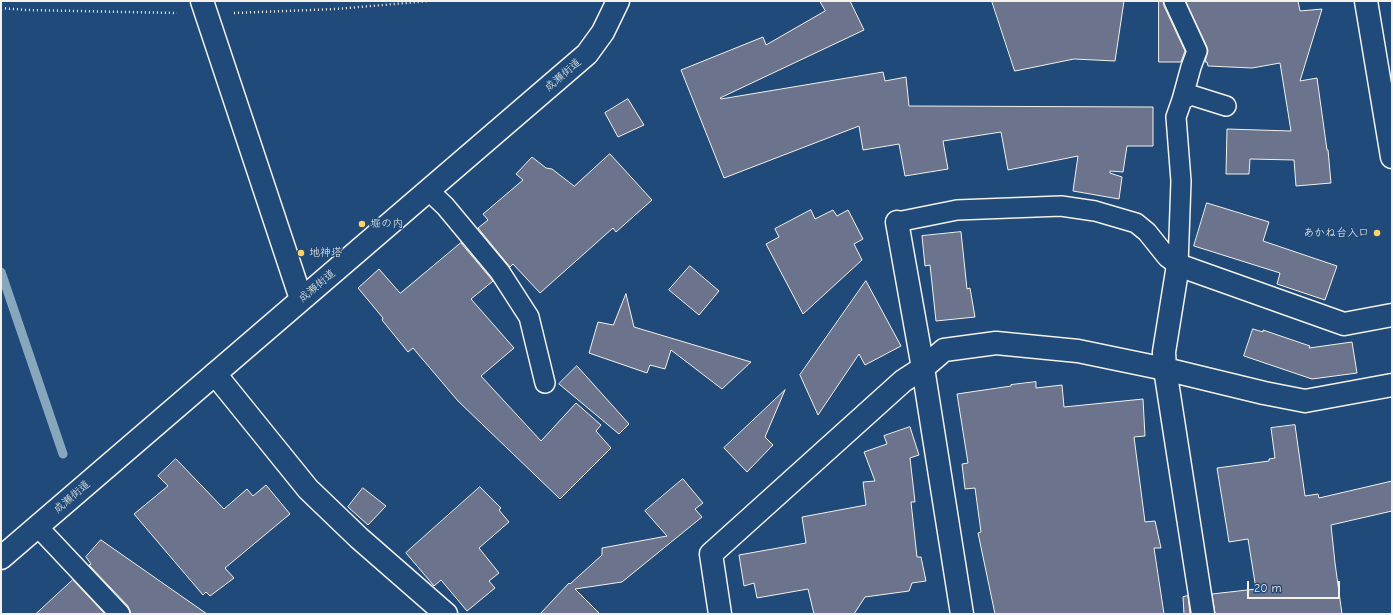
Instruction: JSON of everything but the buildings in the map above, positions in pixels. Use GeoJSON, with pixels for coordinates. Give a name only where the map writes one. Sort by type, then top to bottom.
{"type":"FeatureCollection","features":[{"type":"Feature","properties":{"kind":"street"},"geometry":{"type":"LineString","coordinates":[[202,1],[301,299]]}},
{"type":"Feature","properties":{"kind":"street","name":"成瀬街道"},"geometry":{"type":"LineString","coordinates":[[1,558],[587,54],[603,32],[618,1]]}},
{"type":"Feature","properties":{"kind":"street"},"geometry":{"type":"LineString","coordinates":[[1366,1],[1392,157]]}},
{"type":"Feature","properties":{"kind":"street"},"geometry":{"type":"LineString","coordinates":[[897,222],[923,368],[962,614]]}},
{"type":"Feature","properties":{"kind":"street"},"geometry":{"type":"LineString","coordinates":[[1203,614],[1165,369],[1164,352],[1178,265],[1344,324],[1392,315]]}},
{"type":"Feature","properties":{"kind":"street"},"geometry":{"type":"LineString","coordinates":[[720,614],[711,554],[903,381],[923,368],[944,350],[996,343],[1078,351],[1305,401],[1392,385]]}},
{"type":"Feature","properties":{"kind":"street"},"geometry":{"type":"LineString","coordinates":[[215,374],[308,489],[359,538],[446,614]]}},
{"type":"Feature","properties":{"kind":"lane"},"geometry":{"type":"LineString","coordinates":[[1174,1],[1197,51],[1176,117],[1181,181],[1178,265]]}},
{"type":"Feature","properties":{"kind":"lane"},"geometry":{"type":"LineString","coordinates":[[1182,100],[1191,95],[1226,106]]}},
{"type":"Feature","properties":{"kind":"lane"},"geometry":{"type":"LineString","coordinates":[[429,191],[445,206],[500,272],[529,318],[545,383]]}},
{"type":"Feature","properties":{"kind":"lane"},"geometry":{"type":"LineString","coordinates":[[897,222],[957,210],[1062,206],[1096,210],[1136,223],[1147,232],[1166,257],[1178,265]]}},
{"type":"Feature","properties":{"kind":"lane"},"geometry":{"type":"LineString","coordinates":[[38,527],[120,614]]}},
{"type":"Feature","properties":{"kind":"waterway"},"geometry":{"type":"LineString","coordinates":[[1,272],[63,454]]}},
{"type":"Feature","properties":{"kind":"place","name":"堀の内"},"geometry":{"type":"Point","coordinates":[362,224]}},
{"type":"Feature","properties":{"kind":"place","name":"あかね台入口"},"geometry":{"type":"Point","coordinates":[1377,233]}},
{"type":"Feature","properties":{"kind":"place","name":"地神塔"},"geometry":{"type":"Point","coordinates":[301,253]}}]}
